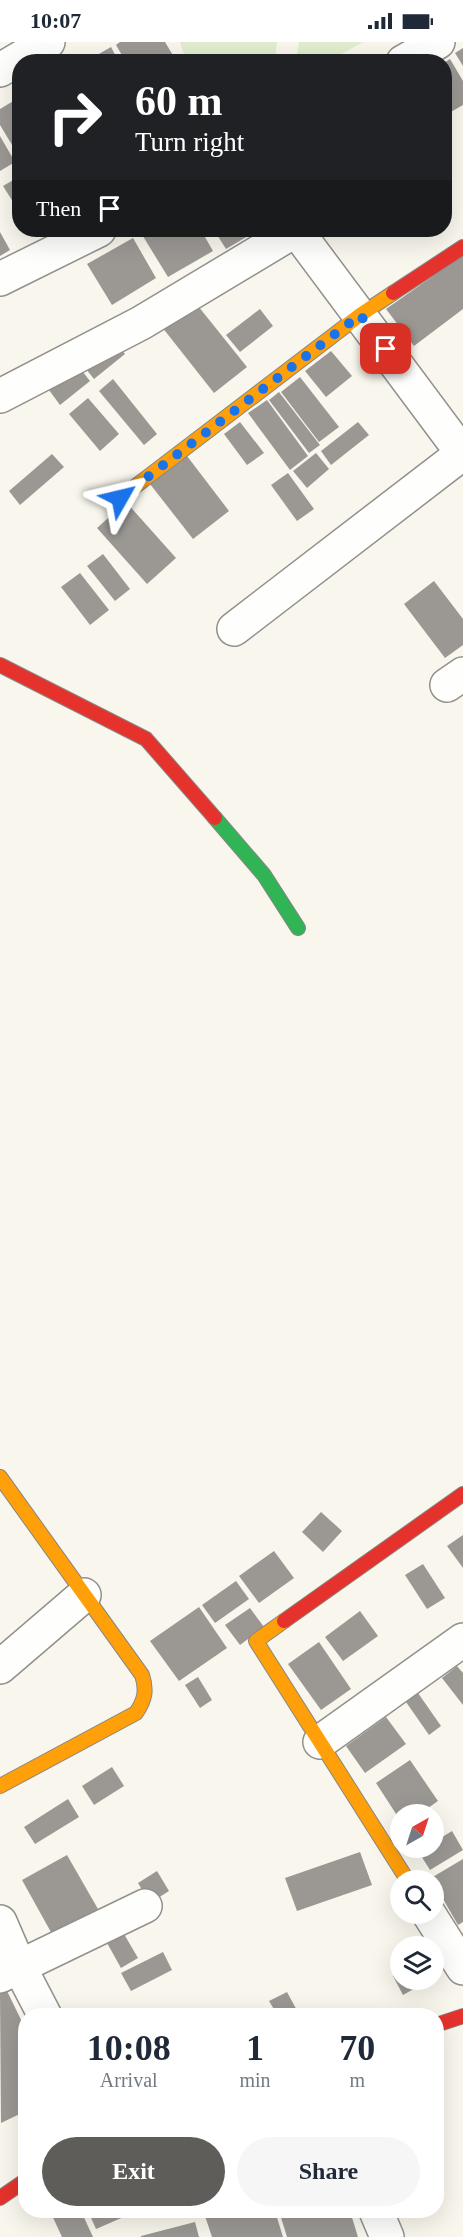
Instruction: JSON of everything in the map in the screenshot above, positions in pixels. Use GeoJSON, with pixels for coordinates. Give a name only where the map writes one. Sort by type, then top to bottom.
{"type":"FeatureCollection","features":[{"type":"Feature","properties":{"kind":"street"},"geometry":{"type":"LineString","coordinates":[[27,54],[48,42]]}},
{"type":"Feature","properties":{"kind":"street"},"geometry":{"type":"LineString","coordinates":[[417,54],[438,42]]}},
{"type":"Feature","properties":{"kind":"street"},"geometry":{"type":"LineString","coordinates":[[0,279],[85,237]]}},
{"type":"Feature","properties":{"kind":"street"},"geometry":{"type":"LineString","coordinates":[[0,396],[141,322],[284,237]]}},
{"type":"Feature","properties":{"kind":"street"},"geometry":{"type":"LineString","coordinates":[[234,629],[463,454],[301,237]]}},
{"type":"Feature","properties":{"kind":"street"},"geometry":{"type":"LineString","coordinates":[[120,498],[360,315],[463,247]]}},
{"type":"Feature","properties":{"kind":"street"},"geometry":{"type":"LineString","coordinates":[[0,665],[146,739],[264,875],[298,928]]}},
{"type":"Feature","properties":{"kind":"street"},"geometry":{"type":"LineString","coordinates":[[0,1477],[142,1675],[147,1688],[144,1702],[136,1713],[0,1786]]}},
{"type":"Feature","properties":{"kind":"street"},"geometry":{"type":"LineString","coordinates":[[401,1870],[256,1641],[463,1494]]}},
{"type":"Feature","properties":{"kind":"street"},"geometry":{"type":"LineString","coordinates":[[0,1667],[84,1595]]}},
{"type":"Feature","properties":{"kind":"street"},"geometry":{"type":"LineString","coordinates":[[320,1742],[463,1640]]}},
{"type":"Feature","properties":{"kind":"street"},"geometry":{"type":"LineString","coordinates":[[9,1971],[145,1906]]}},
{"type":"Feature","properties":{"kind":"street"},"geometry":{"type":"LineString","coordinates":[[0,1922],[9,1971],[39,2008]]}},
{"type":"Feature","properties":{"kind":"street"},"geometry":{"type":"LineString","coordinates":[[435,1924],[463,1968]]}},
{"type":"Feature","properties":{"kind":"street"},"geometry":{"type":"LineString","coordinates":[[444,2022],[463,2016]]}},
{"type":"Feature","properties":{"kind":"street"},"geometry":{"type":"LineString","coordinates":[[0,2198],[18,2186]]}},
{"type":"Feature","properties":{"kind":"street"},"geometry":{"type":"LineString","coordinates":[[379,2218],[387,2237]]}},
{"type":"Feature","properties":{"kind":"green space"},"geometry":{"type":"Polygon","coordinates":[[[180,42],[277,42],[276,54],[184,54],[180,42]]]}},
{"type":"Feature","properties":{"kind":"green space"},"geometry":{"type":"Polygon","coordinates":[[[299,42],[363,42],[342,54],[297,54],[299,42]]]}},
{"type":"Feature","properties":{"kind":"building"},"geometry":{"type":"Polygon","coordinates":[[[120,42],[165,42],[172,54],[121,54],[116,45],[120,42]]]}},
{"type":"Feature","properties":{"kind":"building"},"geometry":{"type":"Polygon","coordinates":[[[111,47],[115,54],[99,54],[111,47]]]}},
{"type":"Feature","properties":{"kind":"building"},"geometry":{"type":"Polygon","coordinates":[[[463,48],[463,66],[455,53],[463,48]]]}},
{"type":"Feature","properties":{"kind":"building"},"geometry":{"type":"Polygon","coordinates":[[[452,62],[463,81],[463,105],[452,111],[452,62]]]}},
{"type":"Feature","properties":{"kind":"building"},"geometry":{"type":"Polygon","coordinates":[[[12,102],[12,145],[0,125],[0,109],[12,102]]]}},
{"type":"Feature","properties":{"kind":"building"},"geometry":{"type":"Polygon","coordinates":[[[0,136],[12,157],[12,164],[0,171],[0,136]]]}},
{"type":"Feature","properties":{"kind":"building"},"geometry":{"type":"Polygon","coordinates":[[[12,181],[12,200],[3,186],[12,181]]]}},
{"type":"Feature","properties":{"kind":"building"},"geometry":{"type":"Polygon","coordinates":[[[0,232],[10,250],[0,256],[0,232]]]}},
{"type":"Feature","properties":{"kind":"building"},"geometry":{"type":"Polygon","coordinates":[[[143,237],[205,237],[213,251],[168,277],[143,237]]]}},
{"type":"Feature","properties":{"kind":"building"},"geometry":{"type":"Polygon","coordinates":[[[218,237],[246,237],[226,249],[218,237]]]}},
{"type":"Feature","properties":{"kind":"building"},"geometry":{"type":"Polygon","coordinates":[[[133,238],[156,278],[112,305],[87,264],[133,238]]]}},
{"type":"Feature","properties":{"kind":"building"},"geometry":{"type":"Polygon","coordinates":[[[463,255],[463,309],[414,346],[386,309],[463,255]]]}},
{"type":"Feature","properties":{"kind":"building"},"geometry":{"type":"Polygon","coordinates":[[[190,296],[247,367],[214,393],[158,322],[190,296]]]}},
{"type":"Feature","properties":{"kind":"building"},"geometry":{"type":"Polygon","coordinates":[[[260,309],[273,326],[240,352],[226,335],[260,309]]]}},
{"type":"Feature","properties":{"kind":"building"},"geometry":{"type":"Polygon","coordinates":[[[113,339],[125,354],[94,379],[82,364],[113,339]]]}},
{"type":"Feature","properties":{"kind":"building"},"geometry":{"type":"Polygon","coordinates":[[[331,351],[352,376],[326,397],[305,371],[331,351]]]}},
{"type":"Feature","properties":{"kind":"building"},"geometry":{"type":"Polygon","coordinates":[[[79,367],[90,381],[60,405],[49,390],[79,367]]]}},
{"type":"Feature","properties":{"kind":"building"},"geometry":{"type":"Polygon","coordinates":[[[300,377],[339,427],[319,442],[281,392],[300,377]]]}},
{"type":"Feature","properties":{"kind":"building"},"geometry":{"type":"Polygon","coordinates":[[[113,379],[157,434],[144,445],[99,391],[113,379]]]}},
{"type":"Feature","properties":{"kind":"building"},"geometry":{"type":"Polygon","coordinates":[[[279,392],[320,445],[309,453],[269,400],[279,392]]]}},
{"type":"Feature","properties":{"kind":"building"},"geometry":{"type":"Polygon","coordinates":[[[88,398],[119,434],[100,451],[69,414],[88,398]]]}},
{"type":"Feature","properties":{"kind":"building"},"geometry":{"type":"Polygon","coordinates":[[[267,400],[308,456],[290,470],[248,413],[267,400]]]}},
{"type":"Feature","properties":{"kind":"building"},"geometry":{"type":"Polygon","coordinates":[[[240,422],[264,453],[247,465],[224,434],[240,422]]]}},
{"type":"Feature","properties":{"kind":"building"},"geometry":{"type":"Polygon","coordinates":[[[358,422],[369,435],[331,465],[321,451],[358,422]]]}},
{"type":"Feature","properties":{"kind":"building"},"geometry":{"type":"Polygon","coordinates":[[[316,453],[329,469],[307,488],[293,471],[316,453]]]}},
{"type":"Feature","properties":{"kind":"building"},"geometry":{"type":"Polygon","coordinates":[[[52,454],[64,467],[20,505],[9,491],[52,454]]]}},
{"type":"Feature","properties":{"kind":"building"},"geometry":{"type":"Polygon","coordinates":[[[187,456],[229,511],[193,539],[150,484],[187,456]]]}},
{"type":"Feature","properties":{"kind":"building"},"geometry":{"type":"Polygon","coordinates":[[[288,473],[314,509],[297,521],[271,485],[288,473]]]}},
{"type":"Feature","properties":{"kind":"building"},"geometry":{"type":"Polygon","coordinates":[[[126,502],[176,558],[147,584],[97,528],[126,502]]]}},
{"type":"Feature","properties":{"kind":"building"},"geometry":{"type":"Polygon","coordinates":[[[103,554],[130,589],[115,601],[87,566],[103,554]]]}},
{"type":"Feature","properties":{"kind":"building"},"geometry":{"type":"Polygon","coordinates":[[[80,573],[109,610],[90,625],[61,587],[80,573]]]}},
{"type":"Feature","properties":{"kind":"building"},"geometry":{"type":"Polygon","coordinates":[[[434,581],[463,619],[463,645],[445,658],[404,604],[434,581]]]}},
{"type":"Feature","properties":{"kind":"building"},"geometry":{"type":"Polygon","coordinates":[[[321,1512],[342,1531],[323,1552],[302,1532],[321,1512]]]}},
{"type":"Feature","properties":{"kind":"building"},"geometry":{"type":"Polygon","coordinates":[[[463,1535],[463,1568],[447,1546],[463,1535]]]}},
{"type":"Feature","properties":{"kind":"building"},"geometry":{"type":"Polygon","coordinates":[[[274,1551],[294,1578],[259,1603],[239,1576],[274,1551]]]}},
{"type":"Feature","properties":{"kind":"building"},"geometry":{"type":"Polygon","coordinates":[[[423,1564],[445,1598],[427,1609],[405,1575],[423,1564]]]}},
{"type":"Feature","properties":{"kind":"building"},"geometry":{"type":"Polygon","coordinates":[[[236,1581],[249,1599],[215,1623],[202,1605],[236,1581]]]}},
{"type":"Feature","properties":{"kind":"building"},"geometry":{"type":"Polygon","coordinates":[[[199,1607],[227,1648],[179,1681],[150,1641],[199,1607]]]}},
{"type":"Feature","properties":{"kind":"building"},"geometry":{"type":"Polygon","coordinates":[[[250,1608],[264,1627],[240,1645],[225,1625],[250,1608]]]}},
{"type":"Feature","properties":{"kind":"building"},"geometry":{"type":"Polygon","coordinates":[[[360,1611],[378,1636],[343,1661],[325,1637],[360,1611]]]}},
{"type":"Feature","properties":{"kind":"building"},"geometry":{"type":"Polygon","coordinates":[[[319,1642],[351,1689],[321,1710],[288,1664],[319,1642]]]}},
{"type":"Feature","properties":{"kind":"building"},"geometry":{"type":"Polygon","coordinates":[[[457,1666],[463,1673],[463,1705],[442,1678],[457,1666]]]}},
{"type":"Feature","properties":{"kind":"building"},"geometry":{"type":"Polygon","coordinates":[[[198,1677],[212,1700],[200,1708],[185,1685],[198,1677]]]}},
{"type":"Feature","properties":{"kind":"building"},"geometry":{"type":"Polygon","coordinates":[[[418,1693],[441,1726],[429,1735],[406,1702],[418,1693]]]}},
{"type":"Feature","properties":{"kind":"building"},"geometry":{"type":"Polygon","coordinates":[[[386,1717],[406,1744],[365,1773],[346,1746],[386,1717]]]}},
{"type":"Feature","properties":{"kind":"building"},"geometry":{"type":"Polygon","coordinates":[[[410,1760],[438,1801],[434,1804],[390,1805],[376,1783],[410,1760]]]}},
{"type":"Feature","properties":{"kind":"building"},"geometry":{"type":"Polygon","coordinates":[[[112,1767],[124,1786],[94,1805],[82,1786],[112,1767]]]}},
{"type":"Feature","properties":{"kind":"building"},"geometry":{"type":"Polygon","coordinates":[[[68,1799],[79,1817],[35,1844],[24,1827],[68,1799]]]}},
{"type":"Feature","properties":{"kind":"building"},"geometry":{"type":"Polygon","coordinates":[[[452,1831],[463,1850],[430,1870],[422,1858],[444,1858],[444,1836],[452,1831]]]}},
{"type":"Feature","properties":{"kind":"building"},"geometry":{"type":"Polygon","coordinates":[[[360,1852],[372,1885],[297,1911],[285,1878],[360,1852]]]}},
{"type":"Feature","properties":{"kind":"building"},"geometry":{"type":"Polygon","coordinates":[[[67,1855],[98,1909],[52,1934],[22,1880],[67,1855]]]}},
{"type":"Feature","properties":{"kind":"building"},"geometry":{"type":"Polygon","coordinates":[[[463,1859],[463,1922],[458,1925],[444,1901],[444,1870],[463,1859]]]}},
{"type":"Feature","properties":{"kind":"building"},"geometry":{"type":"Polygon","coordinates":[[[157,1871],[169,1891],[150,1903],[138,1883],[157,1871]]]}},
{"type":"Feature","properties":{"kind":"building"},"geometry":{"type":"Polygon","coordinates":[[[124,1934],[138,1958],[121,1968],[107,1943],[124,1934]]]}},
{"type":"Feature","properties":{"kind":"building"},"geometry":{"type":"Polygon","coordinates":[[[163,1952],[172,1970],[131,1991],[121,1973],[163,1952]]]}},
{"type":"Feature","properties":{"kind":"building"},"geometry":{"type":"Polygon","coordinates":[[[400,1990],[412,1990],[403,1995],[400,1990]]]}},
{"type":"Feature","properties":{"kind":"building"},"geometry":{"type":"Polygon","coordinates":[[[7,1991],[18,2014],[18,2115],[1,2123],[0,1994],[7,1991]]]}},
{"type":"Feature","properties":{"kind":"building"},"geometry":{"type":"Polygon","coordinates":[[[287,1992],[296,2008],[273,2008],[269,2001],[287,1992]]]}},
{"type":"Feature","properties":{"kind":"building"},"geometry":{"type":"Polygon","coordinates":[[[53,2218],[84,2218],[93,2237],[62,2237],[53,2218]]]}},
{"type":"Feature","properties":{"kind":"building"},"geometry":{"type":"Polygon","coordinates":[[[91,2218],[121,2218],[96,2229],[91,2218]]]}},
{"type":"Feature","properties":{"kind":"building"},"geometry":{"type":"Polygon","coordinates":[[[206,2218],[277,2218],[283,2237],[212,2237],[206,2218]]]}},
{"type":"Feature","properties":{"kind":"building"},"geometry":{"type":"Polygon","coordinates":[[[281,2218],[352,2218],[358,2237],[287,2237],[281,2218]]]}},
{"type":"Feature","properties":{"kind":"building"},"geometry":{"type":"Polygon","coordinates":[[[195,2222],[199,2237],[141,2237],[141,2236],[195,2222]]]}},
{"type":"Feature","properties":{"kind":"traffic: fast"},"geometry":{"type":"LineString","coordinates":[[215,818],[264,875],[298,928]]}},
{"type":"Feature","properties":{"kind":"traffic: slow"},"geometry":{"type":"LineString","coordinates":[[120,498],[360,315],[393,293]]}},
{"type":"Feature","properties":{"kind":"traffic: slow"},"geometry":{"type":"LineString","coordinates":[[0,1477],[142,1675],[145,1690],[136,1713],[0,1786]]}},
{"type":"Feature","properties":{"kind":"traffic: slow"},"geometry":{"type":"LineString","coordinates":[[284,1621],[256,1641],[401,1870]]}},
{"type":"Feature","properties":{"kind":"traffic: jam"},"geometry":{"type":"LineString","coordinates":[[393,293],[463,247]]}},
{"type":"Feature","properties":{"kind":"traffic: jam"},"geometry":{"type":"LineString","coordinates":[[0,665],[146,739],[215,818]]}},
{"type":"Feature","properties":{"kind":"traffic: jam"},"geometry":{"type":"LineString","coordinates":[[284,1621],[463,1494]]}},
{"type":"Feature","properties":{"kind":"traffic: jam"},"geometry":{"type":"LineString","coordinates":[[444,2022],[463,2016]]}},
{"type":"Feature","properties":{"kind":"traffic: jam"},"geometry":{"type":"LineString","coordinates":[[0,2198],[18,2186]]}},
{"type":"Feature","properties":{"kind":"route"},"geometry":{"type":"LineString","coordinates":[[120,498],[360,315],[386,349]]}}]}
